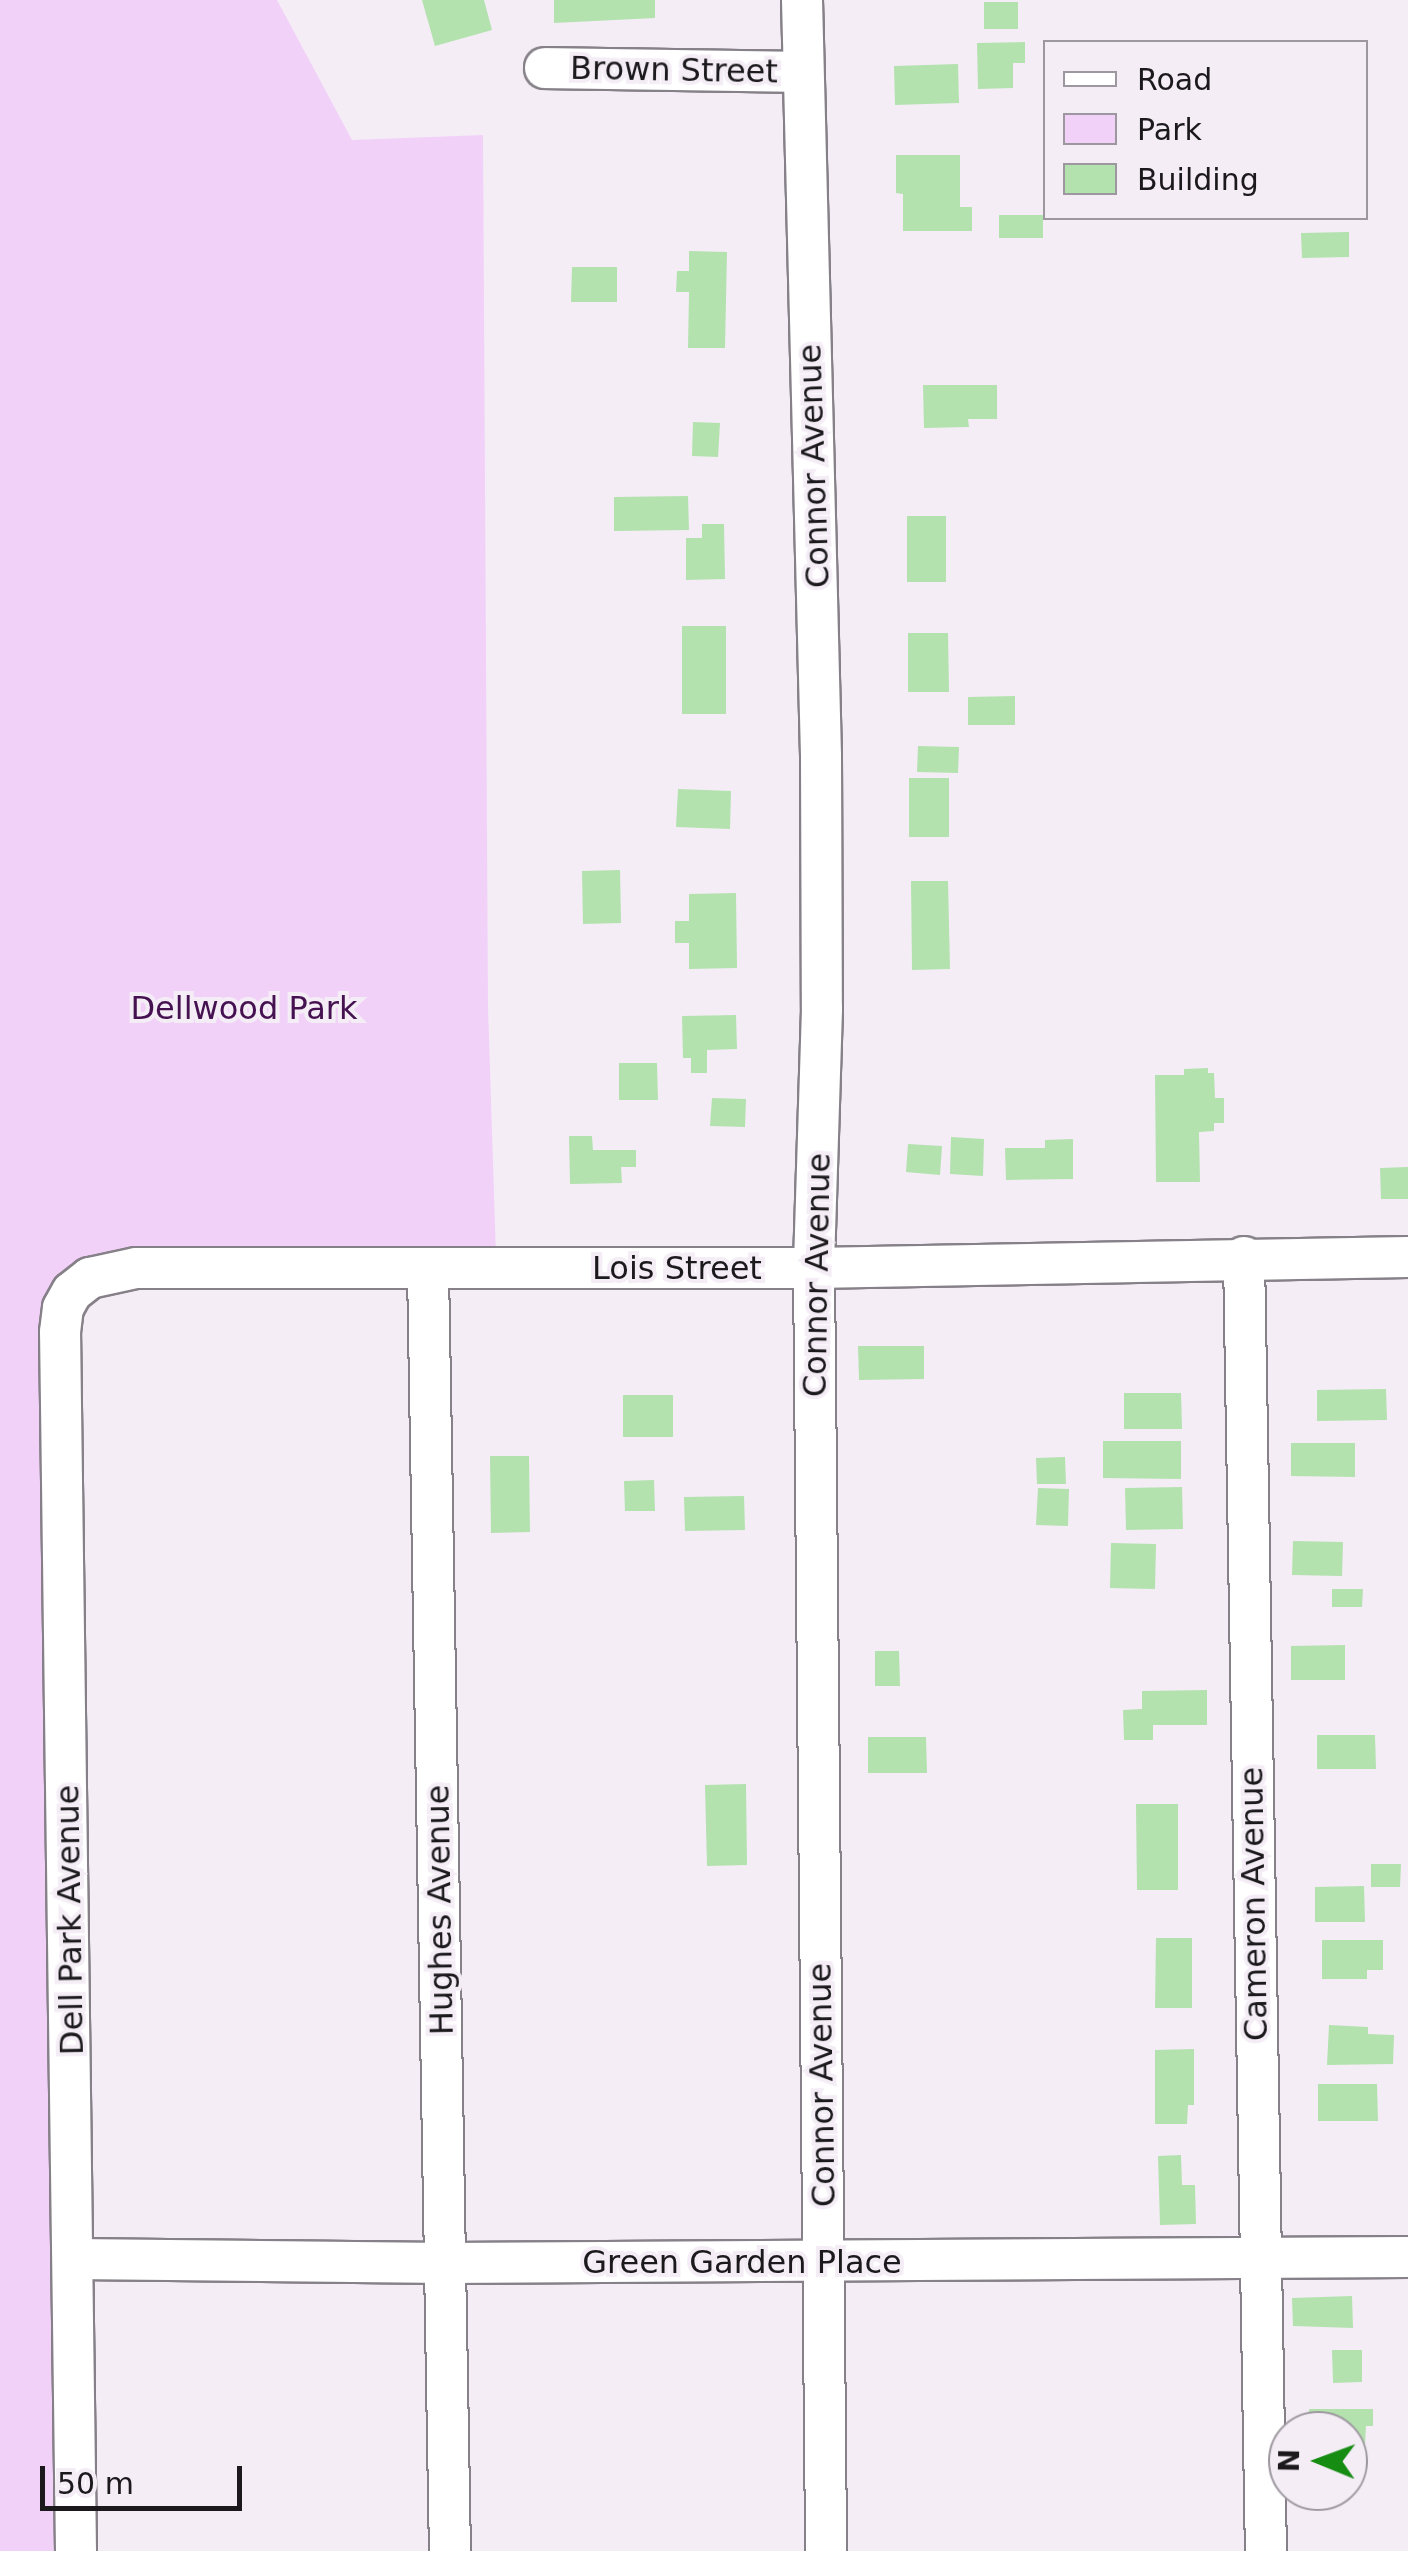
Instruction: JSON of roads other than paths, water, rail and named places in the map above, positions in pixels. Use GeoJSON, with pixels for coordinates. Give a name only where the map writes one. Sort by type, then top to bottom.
{"type":"FeatureCollection","features":[{"type":"Feature","properties":{"kind":"street","name":"Connor Avenue"},"geometry":{"type":"LineString","coordinates":[[802,0],[822,756],[822,1009],[814,1268],[826,2551]]}},
{"type":"Feature","properties":{"kind":"street","name":"Brown Street"},"geometry":{"type":"LineString","coordinates":[[546,68],[803,72]]}},
{"type":"Feature","properties":{"kind":"street","name":"Lois Street"},"geometry":{"type":"LineString","coordinates":[[72,1292],[90,1278],[136,1268],[814,1268],[1244,1256],[1408,1256]]}},
{"type":"Feature","properties":{"kind":"street","name":"Cameron Avenue"},"geometry":{"type":"LineString","coordinates":[[1244,1256],[1266,2551]]}},
{"type":"Feature","properties":{"kind":"street","name":"Hughes Avenue"},"geometry":{"type":"LineString","coordinates":[[428,1269],[450,2551]]}},
{"type":"Feature","properties":{"kind":"street","name":"Dell Park Avenue"},"geometry":{"type":"LineString","coordinates":[[72,1292],[63,1308],[60,1332],[76,2551]]}},
{"type":"Feature","properties":{"kind":"street","name":"Green Garden Place"},"geometry":{"type":"LineString","coordinates":[[75,2259],[448,2264],[1408,2258]]}},
{"type":"Feature","properties":{"kind":"park label","name":"Dellwood Park"},"geometry":{"type":"Point","coordinates":[244,1008]}}]}
